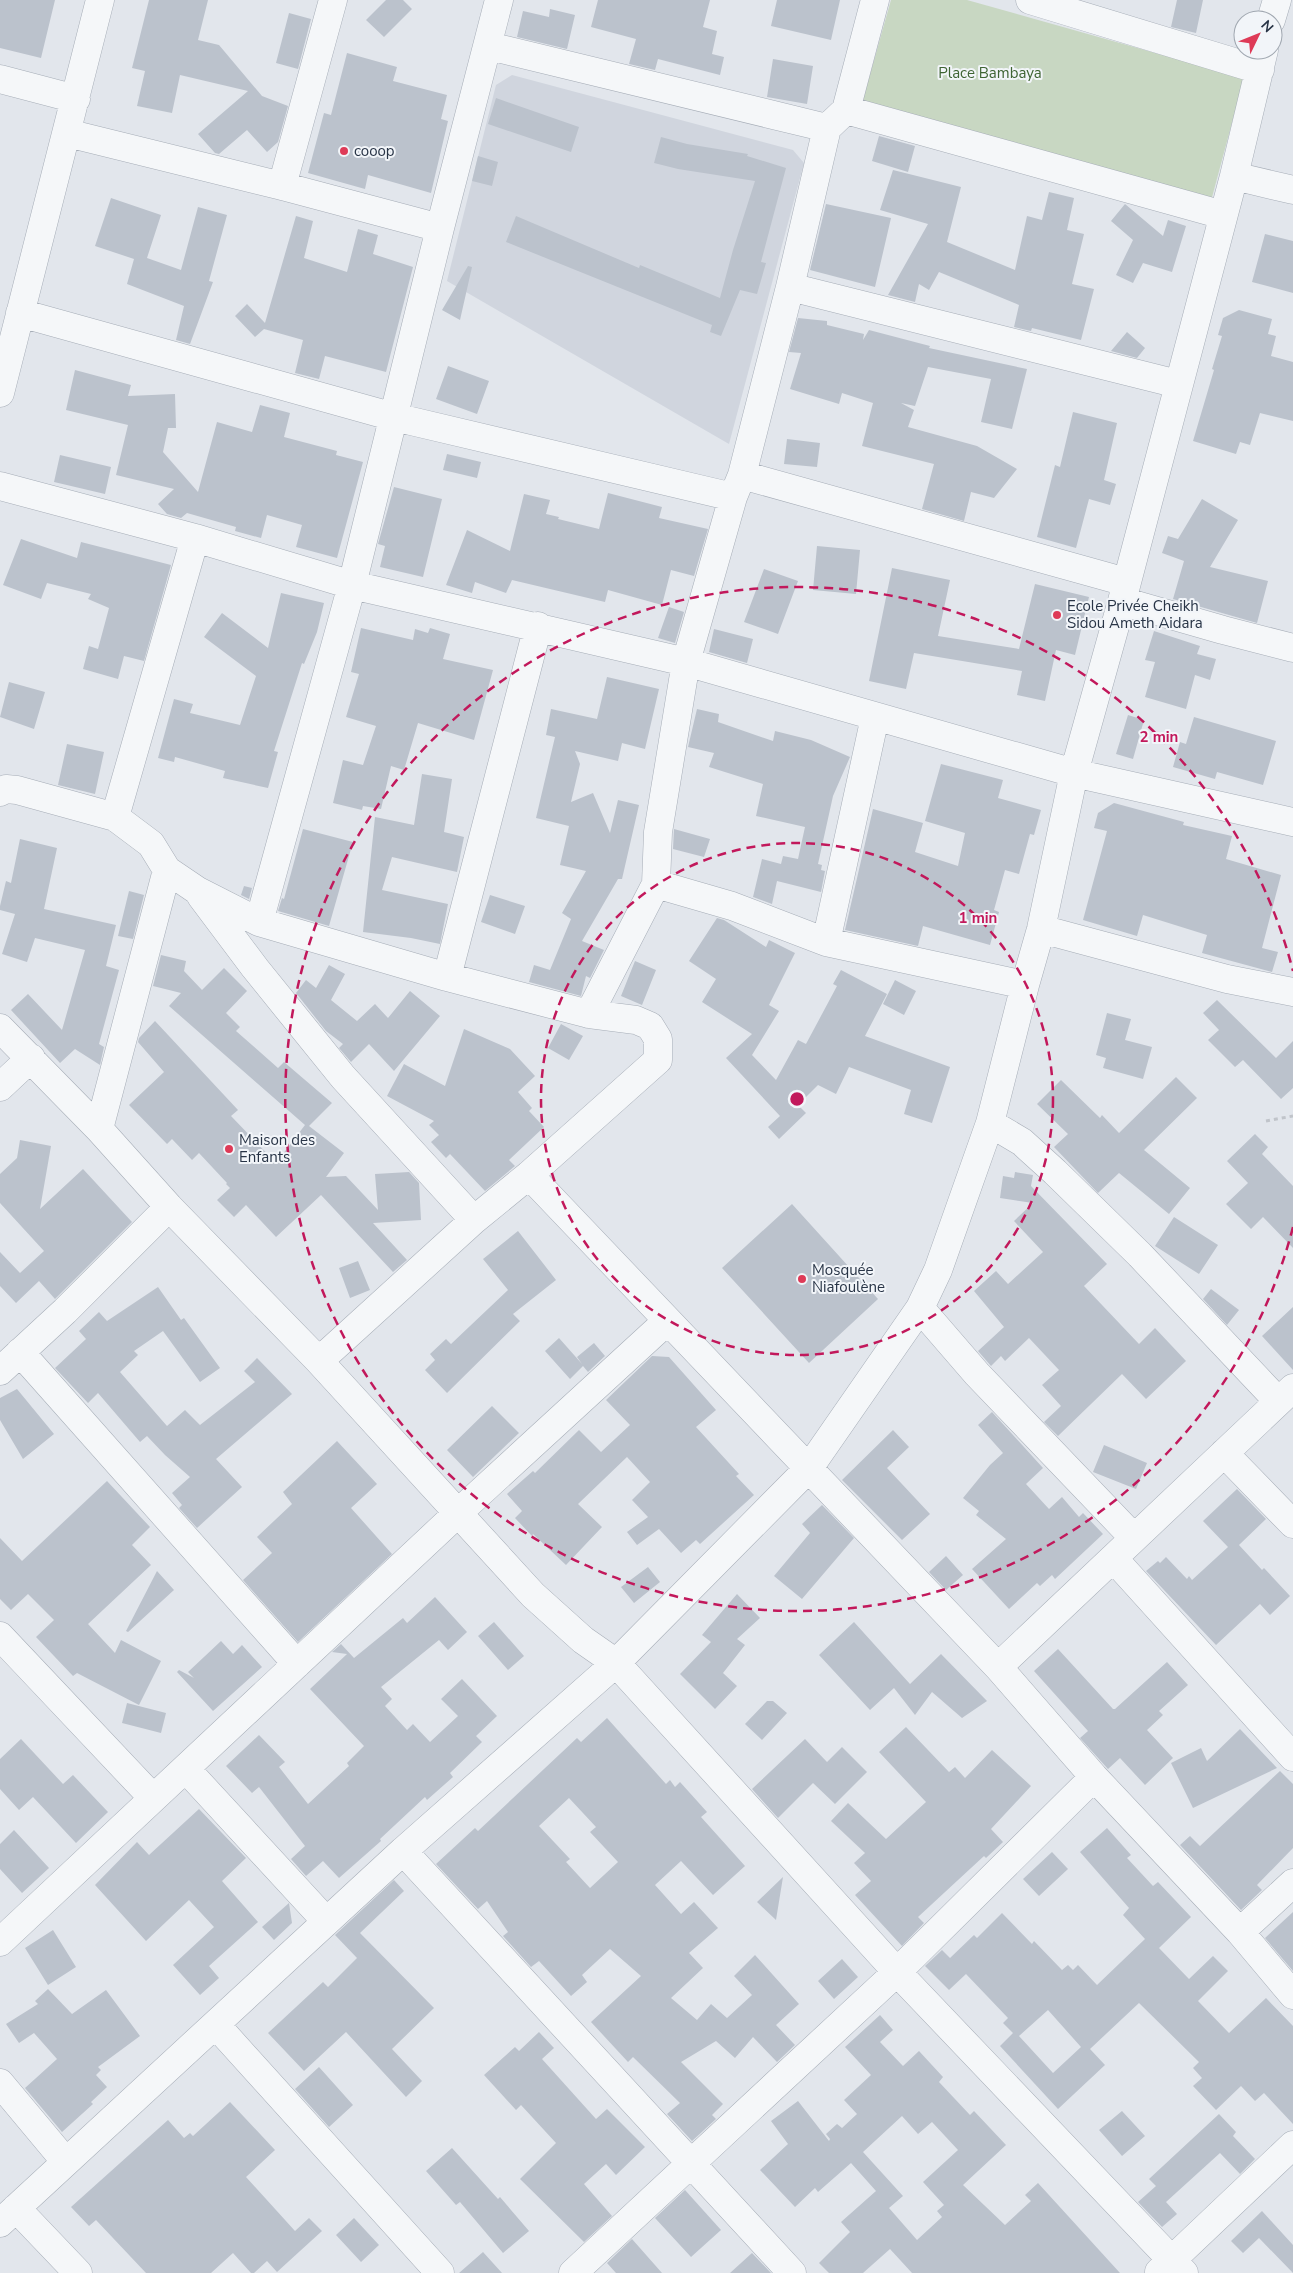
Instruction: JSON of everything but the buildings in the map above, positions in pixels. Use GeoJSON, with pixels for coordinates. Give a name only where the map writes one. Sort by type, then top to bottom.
{"type":"FeatureCollection","features":[{"type":"Feature","properties":{"kind":"street"},"geometry":{"type":"LineString","coordinates":[[0,392],[100,0]]}},
{"type":"Feature","properties":{"kind":"street"},"geometry":{"type":"LineString","coordinates":[[282,186],[333,0]]}},
{"type":"Feature","properties":{"kind":"street"},"geometry":{"type":"LineString","coordinates":[[259,922],[352,584],[440,228],[489,46],[499,0]]}},
{"type":"Feature","properties":{"kind":"street"},"geometry":{"type":"LineString","coordinates":[[588,1014],[656,884],[658,832],[686,662],[738,486],[790,287],[837,119],[875,0]]}},
{"type":"Feature","properties":{"kind":"street"},"geometry":{"type":"LineString","coordinates":[[1030,0],[1233,52]]}},
{"type":"Feature","properties":{"kind":"street"},"geometry":{"type":"LineString","coordinates":[[489,46],[837,119],[1222,215]]}},
{"type":"Feature","properties":{"kind":"street"},"geometry":{"type":"LineString","coordinates":[[78,2273],[8,2215],[403,1851],[616,1664],[809,1468],[920,1308],[938,1270],[990,1123],[1024,985],[1041,928],[1074,773],[1234,176],[1262,60]]}},
{"type":"Feature","properties":{"kind":"street"},"geometry":{"type":"LineString","coordinates":[[0,79],[76,99]]}},
{"type":"Feature","properties":{"kind":"street"},"geometry":{"type":"LineString","coordinates":[[67,133],[282,186],[440,228]]}},
{"type":"Feature","properties":{"kind":"street"},"geometry":{"type":"LineString","coordinates":[[1234,176],[1293,190]]}},
{"type":"Feature","properties":{"kind":"street"},"geometry":{"type":"LineString","coordinates":[[790,287],[1178,384]]}},
{"type":"Feature","properties":{"kind":"street"},"geometry":{"type":"LineString","coordinates":[[20,313],[394,417],[738,486],[1124,591],[1222,630],[1293,648]]}},
{"type":"Feature","properties":{"kind":"street"},"geometry":{"type":"LineString","coordinates":[[0,486],[195,538],[352,584],[686,662],[1074,773],[1293,822]]}},
{"type":"Feature","properties":{"kind":"street"},"geometry":{"type":"LineString","coordinates":[[115,817],[195,538]]}},
{"type":"Feature","properties":{"kind":"street"},"geometry":{"type":"LineString","coordinates":[[447,978],[538,626]]}},
{"type":"Feature","properties":{"kind":"street"},"geometry":{"type":"LineString","coordinates":[[826,942],[875,717]]}},
{"type":"Feature","properties":{"kind":"street"},"geometry":{"type":"LineString","coordinates":[[0,792],[6,789],[17,790],[115,817],[151,844],[167,870],[198,891],[259,922],[447,978],[588,1014],[636,1020],[650,1026],[658,1039],[658,1060],[529,1175],[474,1220],[319,1361]]}},
{"type":"Feature","properties":{"kind":"street"},"geometry":{"type":"LineString","coordinates":[[99,1129],[167,870]]}},
{"type":"Feature","properties":{"kind":"street"},"geometry":{"type":"LineString","coordinates":[[656,884],[732,906],[826,942],[1024,985]]}},
{"type":"Feature","properties":{"kind":"street"},"geometry":{"type":"LineString","coordinates":[[198,891],[255,968],[343,1077],[474,1220]]}},
{"type":"Feature","properties":{"kind":"street"},"geometry":{"type":"LineString","coordinates":[[1041,928],[1227,979],[1293,992]]}},
{"type":"Feature","properties":{"kind":"street"},"geometry":{"type":"LineString","coordinates":[[0,1028],[99,1129],[169,1207],[319,1361],[533,1595],[583,1640],[616,1664],[1171,2269],[1293,2145]]}},
{"type":"Feature","properties":{"kind":"street"},"geometry":{"type":"LineString","coordinates":[[0,1087],[31,1058]]}},
{"type":"Feature","properties":{"kind":"street"},"geometry":{"type":"LineString","coordinates":[[990,1123],[1022,1142],[1055,1172],[1286,1394],[998,1667]]}},
{"type":"Feature","properties":{"kind":"street"},"geometry":{"type":"LineString","coordinates":[[529,1175],[666,1322],[809,1468],[998,1667],[1094,1777],[1240,1932],[1293,1994]]}},
{"type":"Feature","properties":{"kind":"street"},"geometry":{"type":"LineString","coordinates":[[0,1372],[65,1311],[169,1207]]}},
{"type":"Feature","properties":{"kind":"street"},"geometry":{"type":"LineString","coordinates":[[920,1308],[977,1374],[1134,1538]]}},
{"type":"Feature","properties":{"kind":"street"},"geometry":{"type":"LineString","coordinates":[[0,1942],[459,1512],[666,1322]]}},
{"type":"Feature","properties":{"kind":"street"},"geometry":{"type":"LineString","coordinates":[[20,1352],[297,1664]]}},
{"type":"Feature","properties":{"kind":"street"},"geometry":{"type":"LineString","coordinates":[[1224,1453],[1293,1524]]}},
{"type":"Feature","properties":{"kind":"street"},"geometry":{"type":"LineString","coordinates":[[1114,1559],[1293,1758]]}},
{"type":"Feature","properties":{"kind":"street"},"geometry":{"type":"LineString","coordinates":[[0,1636],[154,1798]]}},
{"type":"Feature","properties":{"kind":"street"},"geometry":{"type":"LineString","coordinates":[[186,1769],[326,1921]]}},
{"type":"Feature","properties":{"kind":"street"},"geometry":{"type":"LineString","coordinates":[[573,2273],[897,1972],[1094,1777]]}},
{"type":"Feature","properties":{"kind":"street"},"geometry":{"type":"LineString","coordinates":[[403,1851],[792,2273]]}},
{"type":"Feature","properties":{"kind":"street"},"geometry":{"type":"LineString","coordinates":[[1240,1932],[1293,1883]]}},
{"type":"Feature","properties":{"kind":"street"},"geometry":{"type":"LineString","coordinates":[[216,2025],[440,2273]]}},
{"type":"Feature","properties":{"kind":"street"},"geometry":{"type":"LineString","coordinates":[[0,2083],[66,2162]]}},
{"type":"Feature","properties":{"kind":"path"},"geometry":{"type":"LineString","coordinates":[[1266,1121],[1293,1116]]}},
{"type":"Feature","properties":{"kind":"shaded area"},"geometry":{"type":"Polygon","coordinates":[[[512,75],[793,150],[804,163],[729,444],[447,281],[496,85],[512,75]]]}},
{"type":"Feature","properties":{"kind":"green space","name":"Place Bambaya"},"geometry":{"type":"Polygon","coordinates":[[[891,0],[967,0],[1244,78],[1211,201],[862,103],[891,0]]]}},
{"type":"Feature","properties":{"kind":"place","name":"cooop"},"geometry":{"type":"Point","coordinates":[344,151]}},
{"type":"Feature","properties":{"kind":"place","name":"Ecole Privée Cheikh Sidou Ameth Aidara"},"geometry":{"type":"Point","coordinates":[1057,615]}},
{"type":"Feature","properties":{"kind":"place","name":"Maison des Enfants"},"geometry":{"type":"Point","coordinates":[229,1149]}},
{"type":"Feature","properties":{"kind":"place","name":"Mosquée Niafoulène"},"geometry":{"type":"Point","coordinates":[802,1279]}}]}
